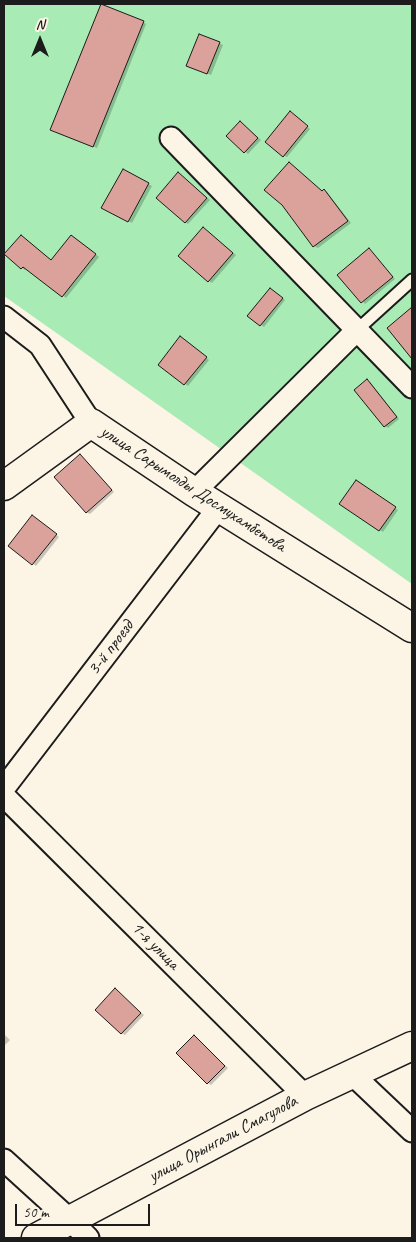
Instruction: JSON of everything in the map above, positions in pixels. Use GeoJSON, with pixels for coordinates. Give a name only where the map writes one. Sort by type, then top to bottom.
{"type":"FeatureCollection","features":[{"type":"Feature","properties":{"kind":"street"},"geometry":{"type":"LineString","coordinates":[[171,138],[412,387]]}},
{"type":"Feature","properties":{"kind":"street","name":"улица Сарымолды Досмухамбетова"},"geometry":{"type":"LineString","coordinates":[[4,317],[40,345],[91,423],[194,492],[412,628]]}},
{"type":"Feature","properties":{"kind":"street"},"geometry":{"type":"LineString","coordinates":[[194,492],[357,330]]}},
{"type":"Feature","properties":{"kind":"street"},"geometry":{"type":"LineString","coordinates":[[4,486],[91,423]]}},
{"type":"Feature","properties":{"kind":"street","name":"3-й проезд"},"geometry":{"type":"LineString","coordinates":[[4,788],[218,507]]}},
{"type":"Feature","properties":{"kind":"street","name":"1-я улица"},"geometry":{"type":"LineString","coordinates":[[4,796],[305,1096]]}},
{"type":"Feature","properties":{"kind":"street","name":"улица Орынгали Смагулова"},"geometry":{"type":"LineString","coordinates":[[36,1238],[79,1229],[305,1096],[412,1046]]}},
{"type":"Feature","properties":{"kind":"street"},"geometry":{"type":"LineString","coordinates":[[351,1073],[412,1131]]}},
{"type":"Feature","properties":{"kind":"street"},"geometry":{"type":"LineString","coordinates":[[4,1160],[79,1229]]}},
{"type":"Feature","properties":{"kind":"lane"},"geometry":{"type":"LineString","coordinates":[[357,330],[412,280]]}},
{"type":"Feature","properties":{"kind":"green space"},"geometry":{"type":"Polygon","coordinates":[[[4,4],[412,4],[412,584],[4,296],[4,4]]]}},
{"type":"Feature","properties":{"kind":"building"},"geometry":{"type":"Polygon","coordinates":[[[101,4],[144,21],[93,147],[50,130],[101,4]]]}},
{"type":"Feature","properties":{"kind":"building"},"geometry":{"type":"Polygon","coordinates":[[[199,34],[220,42],[207,74],[186,66],[199,34]]]}},
{"type":"Feature","properties":{"kind":"building"},"geometry":{"type":"Polygon","coordinates":[[[290,111],[308,126],[283,157],[265,142],[290,111]]]}},
{"type":"Feature","properties":{"kind":"building"},"geometry":{"type":"Polygon","coordinates":[[[240,121],[258,138],[244,153],[226,136],[240,121]]]}},
{"type":"Feature","properties":{"kind":"building"},"geometry":{"type":"Polygon","coordinates":[[[289,162],[322,191],[324,189],[348,221],[313,247],[282,205],[264,190],[289,162]]]}},
{"type":"Feature","properties":{"kind":"building"},"geometry":{"type":"Polygon","coordinates":[[[123,169],[149,183],[128,222],[101,208],[123,169]]]}},
{"type":"Feature","properties":{"kind":"building"},"geometry":{"type":"Polygon","coordinates":[[[178,172],[207,198],[185,223],[156,198],[178,172]]]}},
{"type":"Feature","properties":{"kind":"building"},"geometry":{"type":"Polygon","coordinates":[[[203,227],[233,253],[208,282],[178,256],[203,227]]]}},
{"type":"Feature","properties":{"kind":"building"},"geometry":{"type":"Polygon","coordinates":[[[21,235],[51,260],[71,235],[96,254],[62,297],[23,267],[21,269],[4,254],[21,235]]]}},
{"type":"Feature","properties":{"kind":"building"},"geometry":{"type":"Polygon","coordinates":[[[369,248],[393,277],[361,303],[337,275],[369,248]]]}},
{"type":"Feature","properties":{"kind":"building"},"geometry":{"type":"Polygon","coordinates":[[[270,288],[283,298],[260,326],[247,316],[270,288]]]}},
{"type":"Feature","properties":{"kind":"building"},"geometry":{"type":"Polygon","coordinates":[[[412,307],[412,359],[387,328],[412,307]]]}},
{"type":"Feature","properties":{"kind":"building"},"geometry":{"type":"Polygon","coordinates":[[[180,336],[207,357],[184,385],[158,365],[180,336]]]}},
{"type":"Feature","properties":{"kind":"building"},"geometry":{"type":"Polygon","coordinates":[[[367,379],[397,417],[384,427],[354,390],[367,379]]]}},
{"type":"Feature","properties":{"kind":"building"},"geometry":{"type":"Polygon","coordinates":[[[80,454],[112,490],[86,513],[54,477],[80,454]]]}},
{"type":"Feature","properties":{"kind":"building"},"geometry":{"type":"Polygon","coordinates":[[[356,480],[396,507],[379,531],[339,504],[356,480]]]}},
{"type":"Feature","properties":{"kind":"building"},"geometry":{"type":"Polygon","coordinates":[[[32,515],[57,534],[32,565],[8,546],[32,515]]]}},
{"type":"Feature","properties":{"kind":"building"},"geometry":{"type":"Polygon","coordinates":[[[115,988],[141,1013],[121,1034],[95,1010],[115,988]]]}},
{"type":"Feature","properties":{"kind":"building"},"geometry":{"type":"Polygon","coordinates":[[[194,1035],[225,1066],[207,1084],[176,1053],[194,1035]]]}}]}
